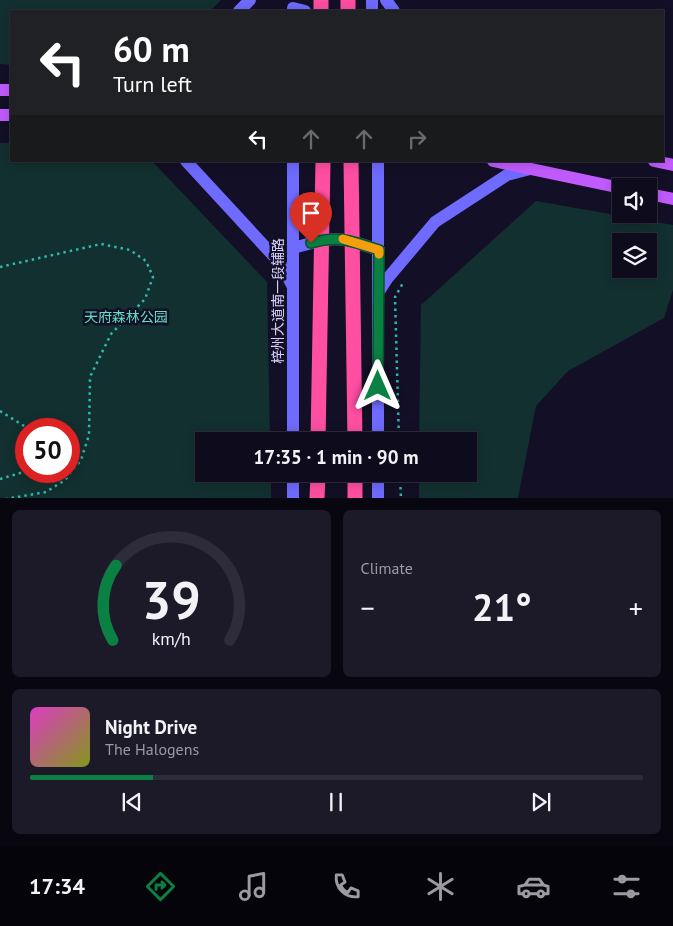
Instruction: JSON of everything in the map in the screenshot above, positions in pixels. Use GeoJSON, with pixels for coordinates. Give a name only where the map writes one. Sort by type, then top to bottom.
{"type":"FeatureCollection","features":[{"type":"Feature","properties":{"kind":"highway"},"geometry":{"type":"LineString","coordinates":[[318,432],[323,162]]}},
{"type":"Feature","properties":{"kind":"highway"},"geometry":{"type":"LineString","coordinates":[[351,162],[355,432]]}},
{"type":"Feature","properties":{"kind":"highway"},"geometry":{"type":"LineString","coordinates":[[318,482],[318,498]]}},
{"type":"Feature","properties":{"kind":"highway"},"geometry":{"type":"LineString","coordinates":[[355,482],[355,498]]}},
{"type":"Feature","properties":{"kind":"main road"},"geometry":{"type":"LineString","coordinates":[[240,10],[250,0]]}},
{"type":"Feature","properties":{"kind":"main road"},"geometry":{"type":"LineString","coordinates":[[187,162],[280,263],[293,287]]}},
{"type":"Feature","properties":{"kind":"main road","name":"梓州大道南一段辅路"},"geometry":{"type":"LineString","coordinates":[[293,162],[293,432]]}},
{"type":"Feature","properties":{"kind":"main road"},"geometry":{"type":"LineString","coordinates":[[378,162],[378,432]]}},
{"type":"Feature","properties":{"kind":"main road"},"geometry":{"type":"LineString","coordinates":[[498,162],[612,186]]}},
{"type":"Feature","properties":{"kind":"main road"},"geometry":{"type":"LineString","coordinates":[[659,162],[673,165]]}},
{"type":"Feature","properties":{"kind":"main road"},"geometry":{"type":"LineString","coordinates":[[378,293],[387,279],[435,222],[507,175],[530,169]]}},
{"type":"Feature","properties":{"kind":"main road"},"geometry":{"type":"LineString","coordinates":[[657,196],[673,199]]}},
{"type":"Feature","properties":{"kind":"main road"},"geometry":{"type":"LineString","coordinates":[[293,248],[329,238],[346,239],[379,250]]}},
{"type":"Feature","properties":{"kind":"main road"},"geometry":{"type":"LineString","coordinates":[[293,482],[293,498]]}},
{"type":"Feature","properties":{"kind":"main road"},"geometry":{"type":"LineString","coordinates":[[378,482],[378,498]]}},
{"type":"Feature","properties":{"kind":"path"},"geometry":{"type":"LineString","coordinates":[[0,267],[101,244],[130,250],[146,261],[152,277],[145,299],[111,334],[90,377],[89,435],[81,460],[65,480],[46,492],[6,498]]}},
{"type":"Feature","properties":{"kind":"path"},"geometry":{"type":"LineString","coordinates":[[399,432],[395,297],[404,280]]}},
{"type":"Feature","properties":{"kind":"path"},"geometry":{"type":"LineString","coordinates":[[0,411],[15,420]]}},
{"type":"Feature","properties":{"kind":"path"},"geometry":{"type":"LineString","coordinates":[[0,480],[15,475]]}},
{"type":"Feature","properties":{"kind":"path"},"geometry":{"type":"LineString","coordinates":[[400,482],[401,498]]}},
{"type":"Feature","properties":{"kind":"green space"},"geometry":{"type":"Polygon","coordinates":[[[0,0],[221,0],[211,10],[10,10],[10,65],[0,64],[0,0]]]}},
{"type":"Feature","properties":{"kind":"green space","name":"天府森林公园"},"geometry":{"type":"Polygon","coordinates":[[[0,143],[10,143],[10,162],[153,162],[267,282],[270,432],[195,432],[195,482],[271,482],[271,498],[0,498],[0,143]]]}},
{"type":"Feature","properties":{"kind":"green space"},"geometry":{"type":"Polygon","coordinates":[[[536,201],[612,214],[612,223],[657,222],[673,225],[673,290],[664,318],[568,371],[536,406],[518,498],[419,498],[419,482],[477,482],[477,432],[419,432],[421,305],[536,201]]]}},
{"type":"Feature","properties":{"kind":"slow traffic"},"geometry":{"type":"LineString","coordinates":[[343,239],[379,250],[379,254]]}},
{"type":"Feature","properties":{"kind":"route"},"geometry":{"type":"LineString","coordinates":[[311,243],[329,238],[346,239],[379,250],[378,386]]}}]}
